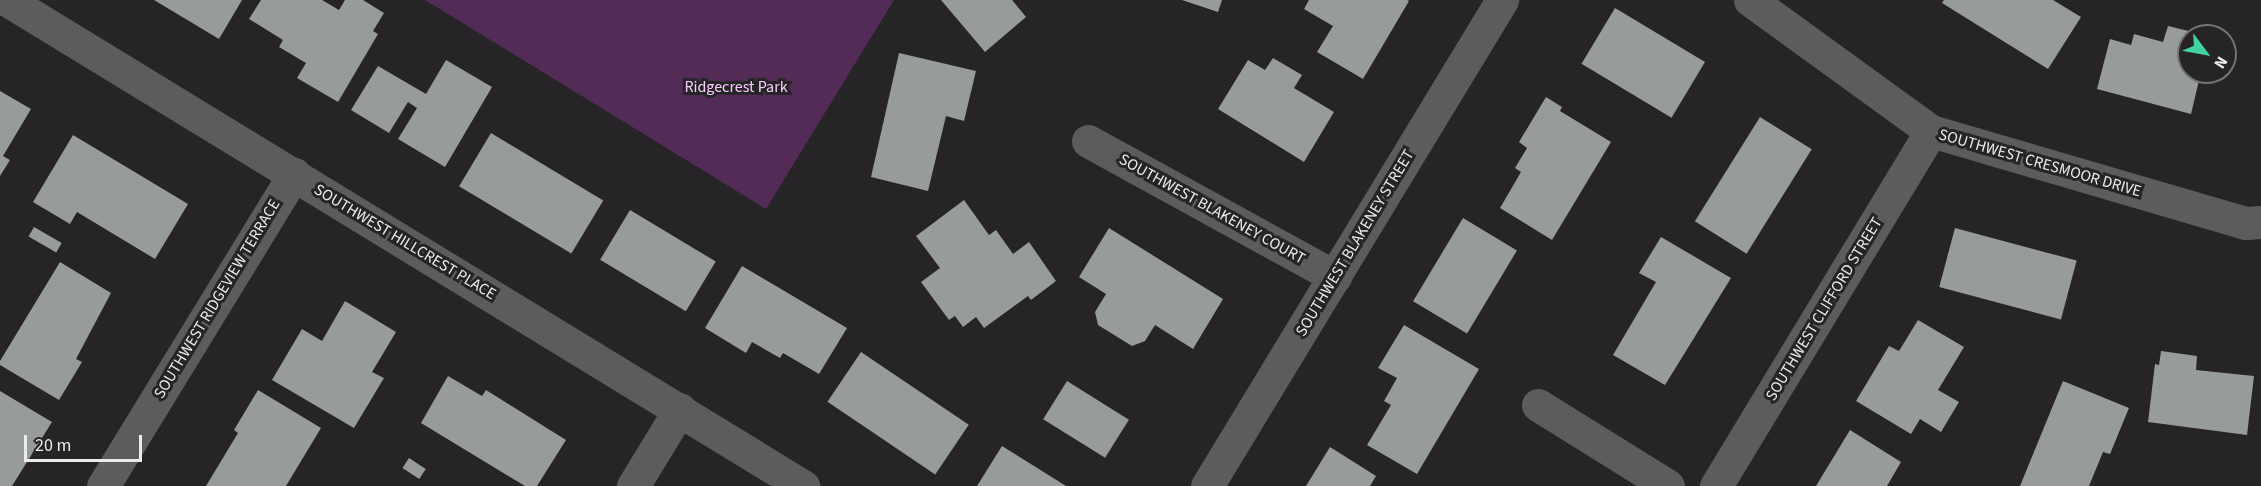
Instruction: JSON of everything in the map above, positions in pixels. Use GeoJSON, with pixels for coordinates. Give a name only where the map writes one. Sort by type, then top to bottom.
{"type":"FeatureCollection","features":[{"type":"Feature","properties":{"kind":"street","name":"SOUTHWEST HILLCREST PLACE"},"geometry":{"type":"LineString","coordinates":[[7,0],[680,409],[802,486]]}},
{"type":"Feature","properties":{"kind":"street","name":"SOUTHWEST BLAKENEY STREET"},"geometry":{"type":"LineString","coordinates":[[1207,486],[1502,0]]}},
{"type":"Feature","properties":{"kind":"street","name":"SOUTHWEST CRESMOOR DRIVE"},"geometry":{"type":"LineString","coordinates":[[1750,0],[1931,131],[2246,223],[2261,222]]}},
{"type":"Feature","properties":{"kind":"street","name":"SOUTHWEST CLIFFORD STREET"},"geometry":{"type":"LineString","coordinates":[[1716,486],[1931,131]]}},
{"type":"Feature","properties":{"kind":"street","name":"SOUTHWEST BLAKENEY COURT"},"geometry":{"type":"LineString","coordinates":[[1088,141],[1335,277]]}},
{"type":"Feature","properties":{"kind":"street","name":"SOUTHWEST RIDGEVIEW TERRACE"},"geometry":{"type":"LineString","coordinates":[[103,486],[294,174]]}},
{"type":"Feature","properties":{"kind":"street"},"geometry":{"type":"LineString","coordinates":[[1538,405],[1668,486]]}},
{"type":"Feature","properties":{"kind":"street"},"geometry":{"type":"LineString","coordinates":[[633,486],[680,409]]}},
{"type":"Feature","properties":{"kind":"green space","name":"Ridgecrest Park"},"geometry":{"type":"Polygon","coordinates":[[[425,0],[894,0],[766,209],[425,0]]]}},
{"type":"Feature","properties":{"kind":"building"},"geometry":{"type":"Polygon","coordinates":[[[154,0],[242,0],[219,39],[154,0]]]}},
{"type":"Feature","properties":{"kind":"building"},"geometry":{"type":"Polygon","coordinates":[[[261,0],[322,0],[339,10],[345,0],[363,0],[384,13],[373,31],[378,34],[338,102],[297,78],[306,63],[279,47],[283,40],[249,19],[261,0]]]}},
{"type":"Feature","properties":{"kind":"building"},"geometry":{"type":"Polygon","coordinates":[[[941,0],[1012,0],[1026,17],[985,52],[941,0]]]}},
{"type":"Feature","properties":{"kind":"building"},"geometry":{"type":"Polygon","coordinates":[[[1182,0],[1222,0],[1218,12],[1182,0]]]}},
{"type":"Feature","properties":{"kind":"building"},"geometry":{"type":"Polygon","coordinates":[[[1309,0],[1409,1],[1363,79],[1317,52],[1333,26],[1304,9],[1309,0]]]}},
{"type":"Feature","properties":{"kind":"building"},"geometry":{"type":"Polygon","coordinates":[[[1944,0],[2053,0],[2081,17],[2048,69],[1942,3],[1944,0]]]}},
{"type":"Feature","properties":{"kind":"building"},"geometry":{"type":"Polygon","coordinates":[[[1615,8],[1705,62],[1672,118],[1582,64],[1615,8]]]}},
{"type":"Feature","properties":{"kind":"building"},"geometry":{"type":"Polygon","coordinates":[[[2168,26],[2177,28],[2177,84],[2198,84],[2191,114],[2097,89],[2110,39],[2131,45],[2134,34],[2163,42],[2168,26]]]}},
{"type":"Feature","properties":{"kind":"building"},"geometry":{"type":"Polygon","coordinates":[[[899,53],[976,71],[964,121],[946,116],[928,191],[871,177],[899,53]]]}},
{"type":"Feature","properties":{"kind":"building"},"geometry":{"type":"Polygon","coordinates":[[[1273,58],[1302,75],[1294,88],[1334,112],[1304,162],[1218,109],[1248,60],[1265,70],[1273,58]]]}},
{"type":"Feature","properties":{"kind":"building"},"geometry":{"type":"Polygon","coordinates":[[[446,60],[492,87],[445,167],[398,139],[417,108],[408,102],[389,133],[351,110],[378,66],[426,94],[446,60]]]}},
{"type":"Feature","properties":{"kind":"building"},"geometry":{"type":"Polygon","coordinates":[[[0,91],[31,109],[3,156],[10,160],[0,176],[0,91]]]}},
{"type":"Feature","properties":{"kind":"building"},"geometry":{"type":"Polygon","coordinates":[[[1546,97],[1562,107],[1560,111],[1611,142],[1552,240],[1500,208],[1521,172],[1515,168],[1527,148],[1519,142],[1546,97]]]}},
{"type":"Feature","properties":{"kind":"building"},"geometry":{"type":"Polygon","coordinates":[[[1760,117],[1812,149],[1747,254],[1695,221],[1760,117]]]}},
{"type":"Feature","properties":{"kind":"building"},"geometry":{"type":"Polygon","coordinates":[[[491,133],[603,200],[571,254],[459,186],[491,133]]]}},
{"type":"Feature","properties":{"kind":"building"},"geometry":{"type":"Polygon","coordinates":[[[73,135],[188,204],[155,259],[77,212],[70,224],[33,202],[73,135]]]}},
{"type":"Feature","properties":{"kind":"building"},"geometry":{"type":"Polygon","coordinates":[[[964,200],[989,235],[996,230],[1013,254],[1029,242],[1056,281],[1031,300],[1028,296],[984,328],[976,317],[963,327],[955,316],[949,320],[921,282],[940,268],[916,236],[964,200]]]}},
{"type":"Feature","properties":{"kind":"building"},"geometry":{"type":"Polygon","coordinates":[[[630,210],[716,262],[686,311],[600,260],[630,210]]]}},
{"type":"Feature","properties":{"kind":"building"},"geometry":{"type":"Polygon","coordinates":[[[1463,218],[1517,250],[1467,334],[1413,301],[1463,218]]]}},
{"type":"Feature","properties":{"kind":"building"},"geometry":{"type":"Polygon","coordinates":[[[34,227],[62,243],[56,253],[28,237],[34,227]]]}},
{"type":"Feature","properties":{"kind":"building"},"geometry":{"type":"Polygon","coordinates":[[[1109,228],[1223,299],[1193,349],[1155,325],[1145,341],[1132,346],[1098,325],[1095,312],[1106,294],[1079,277],[1109,228]]]}},
{"type":"Feature","properties":{"kind":"building"},"geometry":{"type":"Polygon","coordinates":[[[1955,228],[2077,261],[2061,320],[1939,287],[1955,228]]]}},
{"type":"Feature","properties":{"kind":"building"},"geometry":{"type":"Polygon","coordinates":[[[1661,237],[1731,278],[1665,385],[1613,355],[1656,282],[1639,273],[1661,237]]]}},
{"type":"Feature","properties":{"kind":"building"},"geometry":{"type":"Polygon","coordinates":[[[60,262],[111,293],[76,359],[82,362],[59,400],[0,365],[0,361],[60,262]]]}},
{"type":"Feature","properties":{"kind":"building"},"geometry":{"type":"Polygon","coordinates":[[[742,266],[847,328],[819,374],[783,353],[780,358],[752,342],[746,353],[705,328],[742,266]]]}},
{"type":"Feature","properties":{"kind":"building"},"geometry":{"type":"Polygon","coordinates":[[[345,301],[396,332],[372,372],[384,378],[354,428],[272,380],[302,329],[322,341],[345,301]]]}},
{"type":"Feature","properties":{"kind":"building"},"geometry":{"type":"Polygon","coordinates":[[[1918,320],[1964,347],[1938,390],[1959,402],[1941,432],[1920,419],[1911,434],[1856,401],[1889,346],[1899,351],[1918,320]]]}},
{"type":"Feature","properties":{"kind":"building"},"geometry":{"type":"Polygon","coordinates":[[[1404,325],[1479,369],[1417,474],[1367,445],[1391,405],[1384,401],[1397,378],[1378,368],[1404,325]]]}},
{"type":"Feature","properties":{"kind":"building"},"geometry":{"type":"Polygon","coordinates":[[[2161,351],[2197,356],[2196,370],[2254,376],[2247,435],[2148,422],[2155,364],[2159,365],[2161,351]]]}},
{"type":"Feature","properties":{"kind":"building"},"geometry":{"type":"Polygon","coordinates":[[[861,352],[969,425],[935,474],[827,402],[861,352]]]}},
{"type":"Feature","properties":{"kind":"building"},"geometry":{"type":"Polygon","coordinates":[[[448,376],[482,396],[486,390],[566,440],[537,486],[525,486],[421,423],[448,376]]]}},
{"type":"Feature","properties":{"kind":"building"},"geometry":{"type":"Polygon","coordinates":[[[1067,381],[1129,420],[1105,458],[1043,419],[1067,381]]]}},
{"type":"Feature","properties":{"kind":"building"},"geometry":{"type":"Polygon","coordinates":[[[2063,381],[2129,408],[2110,454],[2103,452],[2089,486],[2020,486],[2063,381]]]}},
{"type":"Feature","properties":{"kind":"building"},"geometry":{"type":"Polygon","coordinates":[[[258,390],[321,428],[286,486],[206,486],[238,433],[234,430],[258,390]]]}},
{"type":"Feature","properties":{"kind":"building"},"geometry":{"type":"Polygon","coordinates":[[[0,391],[52,422],[12,486],[0,486],[0,391]]]}},
{"type":"Feature","properties":{"kind":"building"},"geometry":{"type":"Polygon","coordinates":[[[1850,430],[1901,462],[1887,486],[1816,486],[1850,430]]]}},
{"type":"Feature","properties":{"kind":"building"},"geometry":{"type":"Polygon","coordinates":[[[1002,446],[1066,486],[977,486],[1002,446]]]}},
{"type":"Feature","properties":{"kind":"building"},"geometry":{"type":"Polygon","coordinates":[[[1330,447],[1376,476],[1370,486],[1306,486],[1330,447]]]}},
{"type":"Feature","properties":{"kind":"building"},"geometry":{"type":"Polygon","coordinates":[[[409,458],[426,469],[419,479],[402,468],[409,458]]]}}]}
